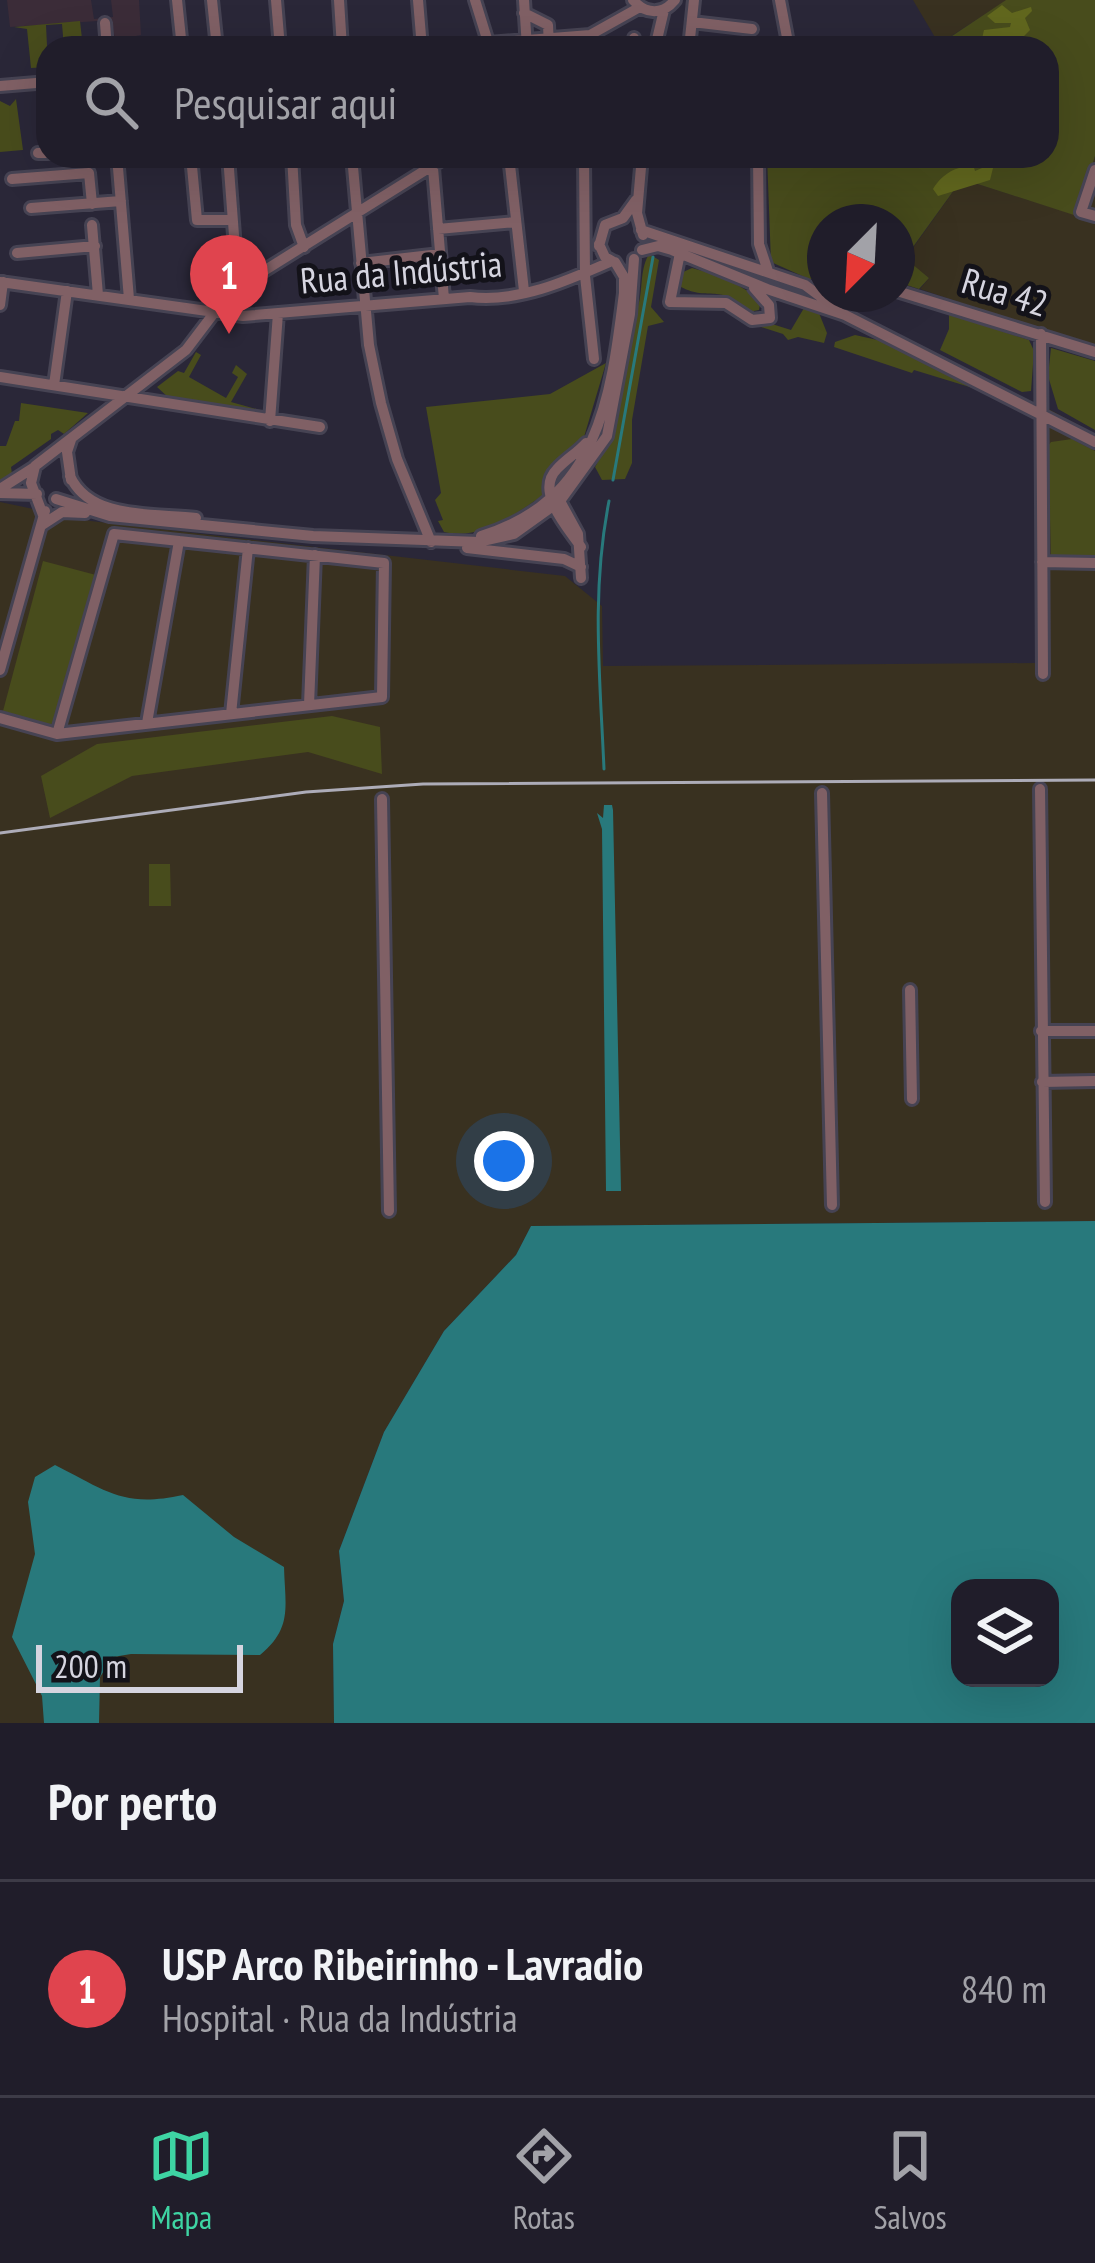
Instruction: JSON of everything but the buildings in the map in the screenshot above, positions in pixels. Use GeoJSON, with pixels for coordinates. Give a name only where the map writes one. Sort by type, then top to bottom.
{"type":"FeatureCollection","features":[{"type":"Feature","properties":{"kind":"street"},"geometry":{"type":"LineString","coordinates":[[177,0],[181,36]]}},
{"type":"Feature","properties":{"kind":"street"},"geometry":{"type":"LineString","coordinates":[[212,0],[216,36]]}},
{"type":"Feature","properties":{"kind":"street"},"geometry":{"type":"LineString","coordinates":[[276,0],[279,36]]}},
{"type":"Feature","properties":{"kind":"street"},"geometry":{"type":"LineString","coordinates":[[339,0],[341,36]]}},
{"type":"Feature","properties":{"kind":"street"},"geometry":{"type":"LineString","coordinates":[[418,0],[422,36]]}},
{"type":"Feature","properties":{"kind":"street"},"geometry":{"type":"LineString","coordinates":[[475,0],[486,36]]}},
{"type":"Feature","properties":{"kind":"street"},"geometry":{"type":"LineString","coordinates":[[580,36],[601,32],[644,6],[675,0]]}},
{"type":"Feature","properties":{"kind":"street"},"geometry":{"type":"LineString","coordinates":[[690,36],[694,0]]}},
{"type":"Feature","properties":{"kind":"street"},"geometry":{"type":"LineString","coordinates":[[784,0],[791,36]]}},
{"type":"Feature","properties":{"kind":"street"},"geometry":{"type":"LineString","coordinates":[[644,6],[653,36]]}},
{"type":"Feature","properties":{"kind":"street"},"geometry":{"type":"LineString","coordinates":[[524,7],[548,25],[549,36]]}},
{"type":"Feature","properties":{"kind":"street"},"geometry":{"type":"LineString","coordinates":[[692,22],[752,29]]}},
{"type":"Feature","properties":{"kind":"street"},"geometry":{"type":"LineString","coordinates":[[105,23],[106,36]]}},
{"type":"Feature","properties":{"kind":"street"},"geometry":{"type":"LineString","coordinates":[[601,32],[601,36]]}},
{"type":"Feature","properties":{"kind":"street"},"geometry":{"type":"LineString","coordinates":[[0,86],[36,83]]}},
{"type":"Feature","properties":{"kind":"street"},"geometry":{"type":"LineString","coordinates":[[117,168],[129,299]]}},
{"type":"Feature","properties":{"kind":"street"},"geometry":{"type":"LineString","coordinates":[[192,168],[197,220],[231,220]]}},
{"type":"Feature","properties":{"kind":"street"},"geometry":{"type":"LineString","coordinates":[[229,168],[238,288]]}},
{"type":"Feature","properties":{"kind":"street"},"geometry":{"type":"LineString","coordinates":[[293,168],[296,225],[304,247]]}},
{"type":"Feature","properties":{"kind":"street"},"geometry":{"type":"LineString","coordinates":[[353,168],[365,306],[381,403],[429,542]]}},
{"type":"Feature","properties":{"kind":"street"},"geometry":{"type":"LineString","coordinates":[[0,491],[186,350],[213,312],[238,288],[422,168]]}},
{"type":"Feature","properties":{"kind":"street"},"geometry":{"type":"LineString","coordinates":[[433,168],[444,299]]}},
{"type":"Feature","properties":{"kind":"street"},"geometry":{"type":"LineString","coordinates":[[510,168],[524,291]]}},
{"type":"Feature","properties":{"kind":"street"},"geometry":{"type":"LineString","coordinates":[[585,168],[594,359]]}},
{"type":"Feature","properties":{"kind":"street"},"geometry":{"type":"LineString","coordinates":[[42,522],[62,512],[384,540],[479,542],[514,534],[556,500],[593,460],[613,417],[638,255],[641,168]]}},
{"type":"Feature","properties":{"kind":"street"},"geometry":{"type":"LineString","coordinates":[[758,168],[759,244],[769,272]]}},
{"type":"Feature","properties":{"kind":"street"},"geometry":{"type":"LineString","coordinates":[[1095,170],[1081,212],[1095,217]]}},
{"type":"Feature","properties":{"kind":"street"},"geometry":{"type":"LineString","coordinates":[[12,179],[89,173],[92,204]]}},
{"type":"Feature","properties":{"kind":"street"},"geometry":{"type":"LineString","coordinates":[[589,274],[598,259],[605,225],[623,218],[637,198]]}},
{"type":"Feature","properties":{"kind":"street"},"geometry":{"type":"LineString","coordinates":[[32,208],[121,201]]}},
{"type":"Feature","properties":{"kind":"street"},"geometry":{"type":"LineString","coordinates":[[623,218],[640,229],[805,285],[844,315]]}},
{"type":"Feature","properties":{"kind":"street"},"geometry":{"type":"LineString","coordinates":[[438,230],[515,222]]}},
{"type":"Feature","properties":{"kind":"street"},"geometry":{"type":"LineString","coordinates":[[92,225],[98,295]]}},
{"type":"Feature","properties":{"kind":"street"},"geometry":{"type":"LineString","coordinates":[[429,542],[564,559],[581,572],[580,547],[560,523],[556,500],[601,424],[614,368],[624,277],[599,244]]}},
{"type":"Feature","properties":{"kind":"street"},"geometry":{"type":"LineString","coordinates":[[741,263],[753,257],[759,244]]}},
{"type":"Feature","properties":{"kind":"street"},"geometry":{"type":"LineString","coordinates":[[614,262],[658,246],[726,270],[844,315],[1095,442]]}},
{"type":"Feature","properties":{"kind":"street"},"geometry":{"type":"LineString","coordinates":[[17,254],[94,247]]}},
{"type":"Feature","properties":{"kind":"street"},"geometry":{"type":"LineString","coordinates":[[680,253],[670,302],[726,303],[752,320],[770,318],[764,296],[726,270]]}},
{"type":"Feature","properties":{"kind":"street"},"geometry":{"type":"LineString","coordinates":[[361,262],[440,254]]}},
{"type":"Feature","properties":{"kind":"street","name":"Rua da Indústria"},"geometry":{"type":"LineString","coordinates":[[2,282],[249,316],[492,298],[589,274],[614,262]]}},
{"type":"Feature","properties":{"kind":"street"},"geometry":{"type":"LineString","coordinates":[[0,304],[2,282]]}},
{"type":"Feature","properties":{"kind":"street"},"geometry":{"type":"LineString","coordinates":[[54,385],[68,291]]}},
{"type":"Feature","properties":{"kind":"street","name":"Rua 42"},"geometry":{"type":"LineString","coordinates":[[915,296],[1095,352]]}},
{"type":"Feature","properties":{"kind":"street"},"geometry":{"type":"LineString","coordinates":[[270,421],[278,313]]}},
{"type":"Feature","properties":{"kind":"street"},"geometry":{"type":"LineString","coordinates":[[1041,334],[1043,674]]}},
{"type":"Feature","properties":{"kind":"street"},"geometry":{"type":"LineString","coordinates":[[0,377],[320,427]]}},
{"type":"Feature","properties":{"kind":"street"},"geometry":{"type":"LineString","coordinates":[[0,670],[42,522],[55,499],[69,488],[67,452],[75,434]]}},
{"type":"Feature","properties":{"kind":"street"},"geometry":{"type":"LineString","coordinates":[[41,463],[59,461],[80,495],[102,507],[384,540]]}},
{"type":"Feature","properties":{"kind":"street"},"geometry":{"type":"LineString","coordinates":[[41,463],[31,483],[42,522]]}},
{"type":"Feature","properties":{"kind":"street"},"geometry":{"type":"LineString","coordinates":[[0,491],[37,494],[101,515]]}},
{"type":"Feature","properties":{"kind":"street"},"geometry":{"type":"LineString","coordinates":[[0,718],[57,734],[382,697],[384,563],[114,534],[57,734]]}},
{"type":"Feature","properties":{"kind":"street"},"geometry":{"type":"LineString","coordinates":[[147,724],[179,541]]}},
{"type":"Feature","properties":{"kind":"street"},"geometry":{"type":"LineString","coordinates":[[231,714],[248,548]]}},
{"type":"Feature","properties":{"kind":"street"},"geometry":{"type":"LineString","coordinates":[[309,705],[315,555]]}},
{"type":"Feature","properties":{"kind":"street"},"geometry":{"type":"LineString","coordinates":[[1042,562],[1095,563]]}},
{"type":"Feature","properties":{"kind":"street"},"geometry":{"type":"LineString","coordinates":[[1040,789],[1045,1202]]}},
{"type":"Feature","properties":{"kind":"street"},"geometry":{"type":"LineString","coordinates":[[822,793],[832,1205]]}},
{"type":"Feature","properties":{"kind":"street"},"geometry":{"type":"LineString","coordinates":[[382,800],[389,1211]]}},
{"type":"Feature","properties":{"kind":"street"},"geometry":{"type":"LineString","coordinates":[[910,990],[912,1099]]}},
{"type":"Feature","properties":{"kind":"street"},"geometry":{"type":"LineString","coordinates":[[1041,1031],[1095,1031]]}},
{"type":"Feature","properties":{"kind":"street"},"geometry":{"type":"LineString","coordinates":[[1042,1082],[1095,1081]]}},
{"type":"Feature","properties":{"kind":"shaded area"},"geometry":{"type":"Polygon","coordinates":[[[7,0],[91,0],[94,19],[113,17],[111,0],[139,0],[141,35],[114,36],[112,20],[10,27],[7,0]]]}},
{"type":"Feature","properties":{"kind":"shaded area"},"geometry":{"type":"Polygon","coordinates":[[[913,0],[1007,0],[951,36],[934,36],[913,0]]]}},
{"type":"Feature","properties":{"kind":"shaded area"},"geometry":{"type":"Polygon","coordinates":[[[1006,0],[1095,0],[1095,156],[1077,216],[962,179],[915,244],[915,204],[807,204],[807,278],[771,262],[767,168],[1059,168],[1059,36],[952,36],[1006,0]]]}},
{"type":"Feature","properties":{"kind":"shaded area"},"geometry":{"type":"Polygon","coordinates":[[[1002,5],[1012,13],[1031,7],[1032,11],[1025,18],[1030,30],[1024,36],[983,36],[984,30],[1010,27],[1011,23],[995,23],[987,16],[1002,5]]]}},
{"type":"Feature","properties":{"kind":"shaded area"},"geometry":{"type":"Polygon","coordinates":[[[80,21],[82,36],[63,36],[62,24],[46,25],[47,36],[36,36],[36,68],[31,68],[27,29],[14,27],[80,21]]]}},
{"type":"Feature","properties":{"kind":"shaded area"},"geometry":{"type":"Polygon","coordinates":[[[16,99],[23,150],[0,152],[0,101],[10,106],[16,99]]]}},
{"type":"Feature","properties":{"kind":"shaded area"},"geometry":{"type":"Polygon","coordinates":[[[1095,156],[1095,348],[920,289],[929,278],[915,267],[915,245],[962,179],[1076,215],[1095,156]]]}},
{"type":"Feature","properties":{"kind":"shaded area"},"geometry":{"type":"Polygon","coordinates":[[[959,168],[993,168],[990,180],[938,196],[933,189],[947,173],[959,168]]]}},
{"type":"Feature","properties":{"kind":"shaded area"},"geometry":{"type":"Polygon","coordinates":[[[649,254],[659,260],[651,307],[664,322],[648,326],[632,420],[632,463],[625,479],[602,480],[595,467],[611,437],[632,318],[649,254]]]}},
{"type":"Feature","properties":{"kind":"shaded area"},"geometry":{"type":"Polygon","coordinates":[[[915,266],[929,278],[915,288],[915,266]]]}},
{"type":"Feature","properties":{"kind":"shaded area"},"geometry":{"type":"Polygon","coordinates":[[[692,268],[724,277],[761,299],[759,310],[749,312],[722,295],[681,287],[681,273],[692,268]]]}},
{"type":"Feature","properties":{"kind":"shaded area"},"geometry":{"type":"Polygon","coordinates":[[[804,308],[819,313],[827,333],[824,343],[798,337],[788,340],[755,325],[772,324],[791,330],[804,308]]]}},
{"type":"Feature","properties":{"kind":"shaded area"},"geometry":{"type":"Polygon","coordinates":[[[949,314],[1029,340],[1034,351],[1031,391],[1022,392],[940,350],[949,329],[949,314]]]}},
{"type":"Feature","properties":{"kind":"shaded area"},"geometry":{"type":"Polygon","coordinates":[[[855,335],[882,341],[973,388],[834,347],[835,342],[855,335]]]}},
{"type":"Feature","properties":{"kind":"shaded area"},"geometry":{"type":"Polygon","coordinates":[[[1051,348],[1095,361],[1095,430],[1058,409],[1048,376],[1051,348]]]}},
{"type":"Feature","properties":{"kind":"shaded area"},"geometry":{"type":"Polygon","coordinates":[[[196,352],[201,355],[189,377],[226,398],[238,377],[232,373],[236,365],[247,374],[231,402],[260,410],[260,414],[169,398],[157,387],[178,371],[184,373],[196,352]]]}},
{"type":"Feature","properties":{"kind":"shaded area"},"geometry":{"type":"Polygon","coordinates":[[[606,363],[584,437],[550,469],[548,492],[486,529],[444,532],[438,521],[443,520],[435,500],[441,493],[426,407],[550,394],[606,363]]]}},
{"type":"Feature","properties":{"kind":"shaded area"},"geometry":{"type":"Polygon","coordinates":[[[1036,402],[1095,434],[1095,1221],[531,1226],[516,1255],[444,1331],[384,1432],[339,1551],[344,1601],[333,1644],[334,1723],[0,1723],[0,502],[91,521],[565,576],[602,606],[603,666],[1035,663],[1036,402]]]}},
{"type":"Feature","properties":{"kind":"shaded area"},"geometry":{"type":"Polygon","coordinates":[[[21,403],[88,413],[64,434],[58,430],[51,434],[51,439],[11,467],[12,474],[0,483],[0,446],[6,446],[19,421],[21,403]]]}},
{"type":"Feature","properties":{"kind":"shaded area"},"geometry":{"type":"Polygon","coordinates":[[[1072,439],[1095,451],[1095,557],[1051,556],[1048,446],[1072,439]]]}},
{"type":"Feature","properties":{"kind":"shaded area"},"geometry":{"type":"Polygon","coordinates":[[[43,561],[96,575],[50,725],[3,711],[43,561]]]}},
{"type":"Feature","properties":{"kind":"shaded area"},"geometry":{"type":"Polygon","coordinates":[[[332,716],[380,727],[382,774],[308,752],[132,776],[50,818],[41,776],[97,744],[332,716]]]}},
{"type":"Feature","properties":{"kind":"shaded area"},"geometry":{"type":"Polygon","coordinates":[[[604,805],[612,805],[613,810],[621,1191],[606,1191],[602,829],[597,813],[603,818],[604,805]]]}},
{"type":"Feature","properties":{"kind":"shaded area"},"geometry":{"type":"Polygon","coordinates":[[[149,864],[170,864],[171,906],[149,906],[149,864]]]}},
{"type":"Feature","properties":{"kind":"shaded area"},"geometry":{"type":"Polygon","coordinates":[[[1095,1221],[1095,1723],[334,1723],[333,1644],[344,1601],[339,1551],[384,1432],[444,1331],[516,1255],[531,1226],[1095,1221]]]}},
{"type":"Feature","properties":{"kind":"shaded area"},"geometry":{"type":"Polygon","coordinates":[[[55,1465],[116,1495],[162,1499],[183,1495],[234,1537],[284,1567],[285,1616],[271,1645],[260,1655],[113,1657],[100,1677],[99,1723],[44,1723],[42,1696],[12,1637],[35,1554],[28,1502],[35,1477],[55,1465]]]}},
{"type":"Feature","properties":{"kind":"waterway"},"geometry":{"type":"LineString","coordinates":[[613,480],[653,257]]}},
{"type":"Feature","properties":{"kind":"waterway"},"geometry":{"type":"LineString","coordinates":[[604,769],[598,602],[609,501]]}},
{"type":"Feature","properties":{"kind":"railway"},"geometry":{"type":"LineString","coordinates":[[0,833],[306,792],[423,784],[1095,780]]}},
{"type":"Feature","properties":{"kind":"place","name":"USP Arco Ribeirinho - Lavradio"},"geometry":{"type":"Point","coordinates":[229,334]}}]}
